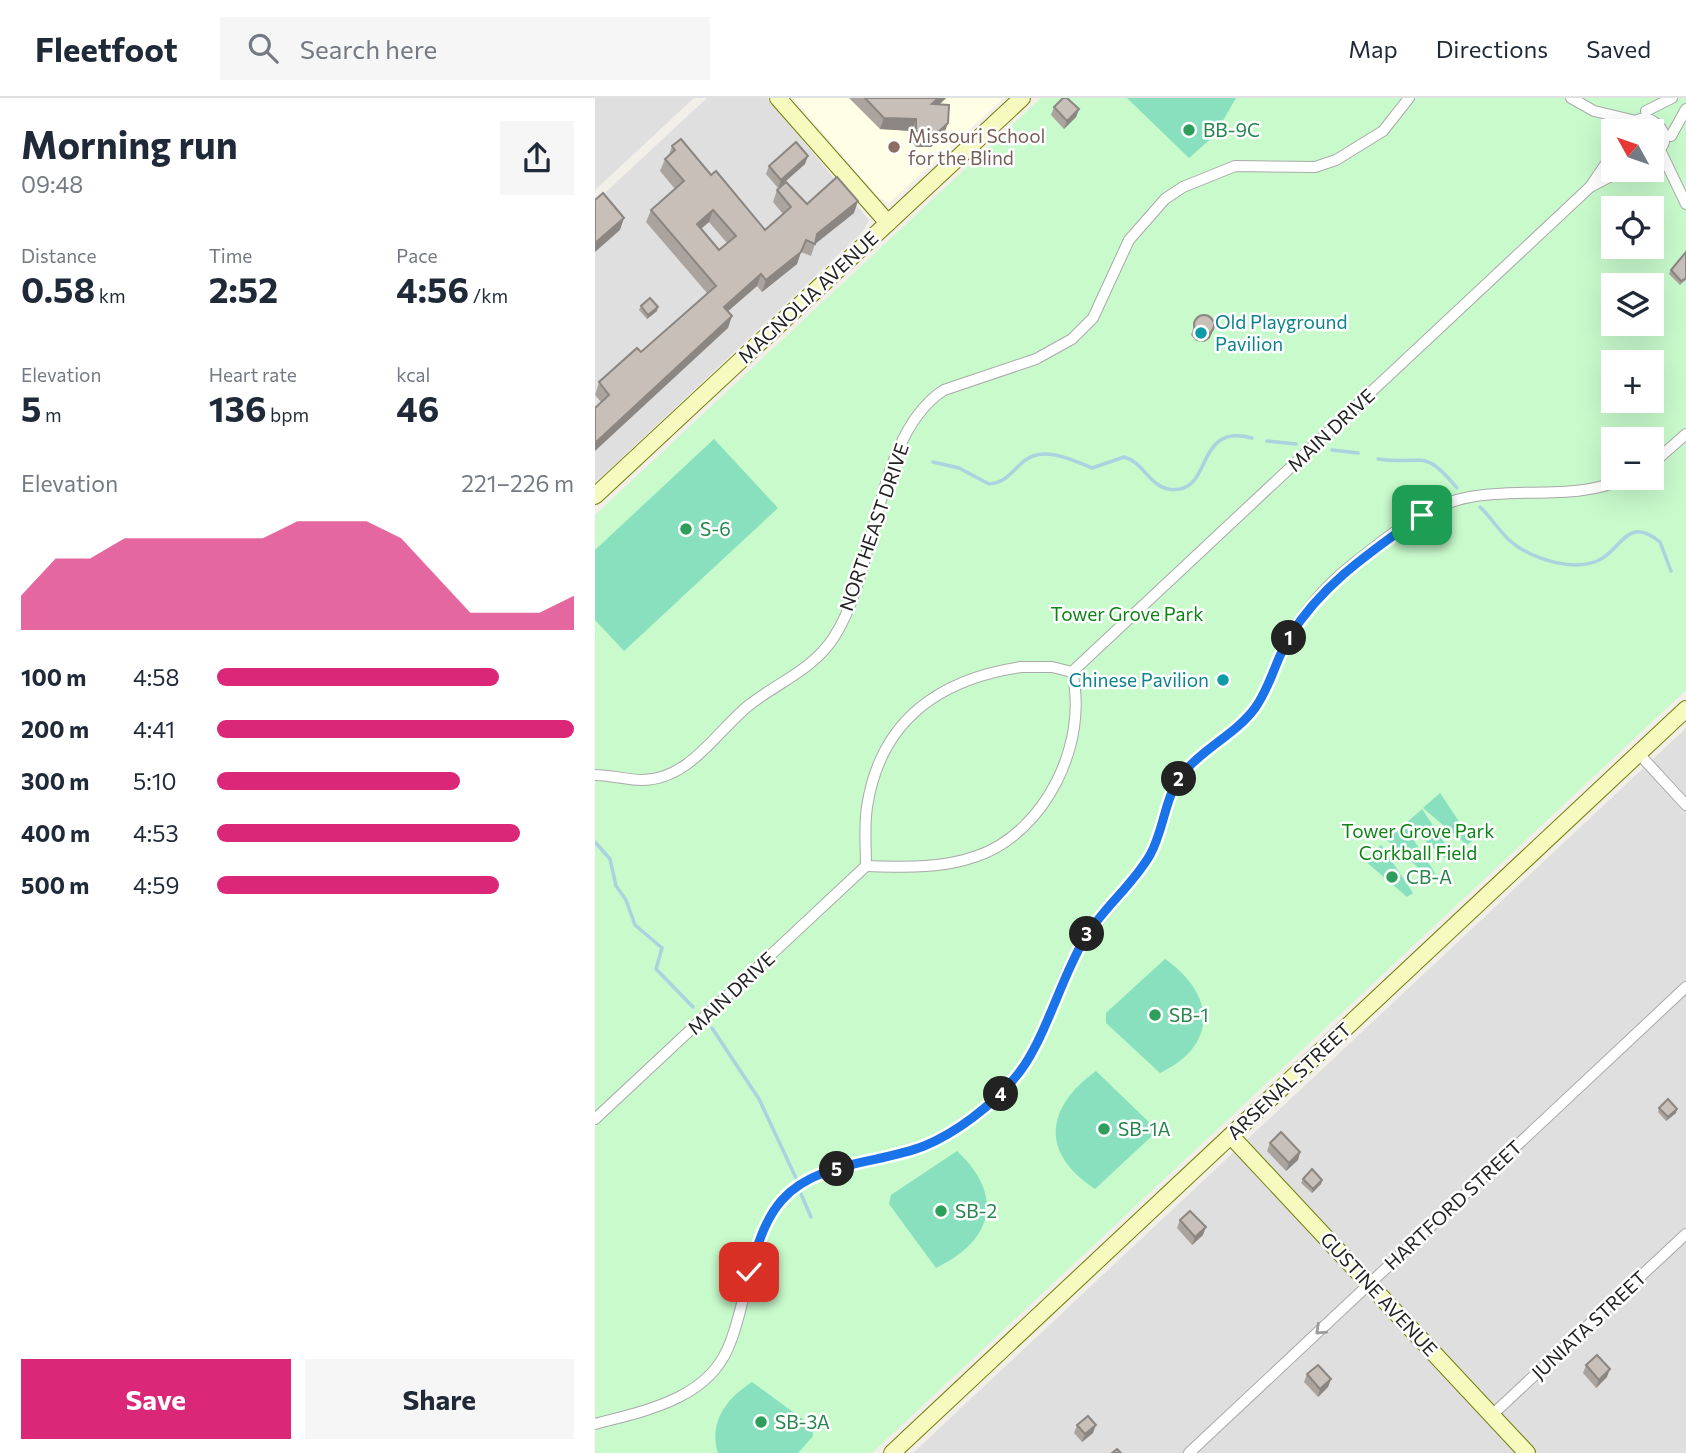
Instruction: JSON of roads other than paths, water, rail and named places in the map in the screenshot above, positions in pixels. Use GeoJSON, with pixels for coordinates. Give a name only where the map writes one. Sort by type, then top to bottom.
{"type":"FeatureCollection","features":[{"type":"Feature","properties":{"kind":"street"},"geometry":{"type":"LineString","coordinates":[[778,98],[888,223]]}},
{"type":"Feature","properties":{"kind":"street","name":"MAGNOLIA AVENUE"},"geometry":{"type":"LineString","coordinates":[[595,496],[1022,98]]}},
{"type":"Feature","properties":{"kind":"street","name":"NORTHEAST DRIVE"},"geometry":{"type":"LineString","coordinates":[[595,775],[642,780],[674,772],[702,751],[746,707],[818,658],[836,634],[851,602],[885,491],[914,418],[944,390],[1037,359],[1077,334],[1093,318],[1129,240],[1165,199],[1205,176],[1235,166],[1315,167],[1336,160],[1383,131],[1409,98]]}},
{"type":"Feature","properties":{"kind":"street"},"geometry":{"type":"LineString","coordinates":[[1571,98],[1594,111],[1617,119]]}},
{"type":"Feature","properties":{"kind":"street"},"geometry":{"type":"LineString","coordinates":[[1640,119],[1672,98]]}},
{"type":"Feature","properties":{"kind":"street"},"geometry":{"type":"LineString","coordinates":[[1664,144],[1686,109]]}},
{"type":"Feature","properties":{"kind":"street"},"geometry":{"type":"LineString","coordinates":[[1639,119],[1650,111],[1663,116],[1669,125],[1669,139]]}},
{"type":"Feature","properties":{"kind":"street"},"geometry":{"type":"LineString","coordinates":[[1664,167],[1686,205]]}},
{"type":"Feature","properties":{"kind":"street","name":"MAIN DRIVE"},"geometry":{"type":"LineString","coordinates":[[1072,672],[1590,187],[1601,171]]}},
{"type":"Feature","properties":{"kind":"street","name":"MAIN DRIVE"},"geometry":{"type":"LineString","coordinates":[[1590,187],[1601,181]]}},
{"type":"Feature","properties":{"kind":"street"},"geometry":{"type":"LineString","coordinates":[[1664,453],[1686,434]]}},
{"type":"Feature","properties":{"kind":"street"},"geometry":{"type":"LineString","coordinates":[[595,1424],[643,1412],[678,1398],[720,1363],[730,1341],[763,1234],[774,1210],[789,1193],[806,1182],[836,1170],[926,1145],[993,1101],[1016,1078],[1031,1056],[1063,978],[1086,936],[1150,855],[1177,782],[1196,759],[1255,708],[1288,639],[1330,584],[1422,515],[1456,499],[1474,495],[1601,487]]}},
{"type":"Feature","properties":{"kind":"street"},"geometry":{"type":"LineString","coordinates":[[1052,667],[1072,672],[1075,687],[1073,719],[1065,766],[1048,797],[1028,823],[1007,842],[960,861],[914,867],[866,866],[867,807],[875,776],[889,743],[913,711],[961,681],[991,671],[1052,667]]}},
{"type":"Feature","properties":{"kind":"street","name":"ARSENAL STREET"},"geometry":{"type":"LineString","coordinates":[[898,1451],[1686,709]]}},
{"type":"Feature","properties":{"kind":"street"},"geometry":{"type":"LineString","coordinates":[[1639,754],[1686,805]]}},
{"type":"Feature","properties":{"kind":"street","name":"MAIN DRIVE"},"geometry":{"type":"LineString","coordinates":[[595,1119],[866,866]]}},
{"type":"Feature","properties":{"kind":"street","name":"HARTFORD STREET"},"geometry":{"type":"LineString","coordinates":[[1189,1453],[1686,987]]}},
{"type":"Feature","properties":{"kind":"street","name":"GUSTINE AVENUE"},"geometry":{"type":"LineString","coordinates":[[1231,1136],[1492,1415],[1519,1450]]}},
{"type":"Feature","properties":{"kind":"street","name":"JUNIATA STREET"},"geometry":{"type":"LineString","coordinates":[[1492,1415],[1686,1234]]}},
{"type":"Feature","properties":{"kind":"waterway"},"geometry":{"type":"LineString","coordinates":[[933,462],[959,468],[989,484],[1005,479],[1024,461],[1040,454],[1058,456],[1092,468],[1124,457],[1136,464],[1161,487],[1183,488],[1193,482],[1211,449],[1220,440],[1233,436],[1252,438]]}},
{"type":"Feature","properties":{"kind":"waterway"},"geometry":{"type":"LineString","coordinates":[[1267,441],[1296,444]]}},
{"type":"Feature","properties":{"kind":"waterway"},"geometry":{"type":"LineString","coordinates":[[1332,450],[1358,453]]}},
{"type":"Feature","properties":{"kind":"waterway"},"geometry":{"type":"LineString","coordinates":[[1378,459],[1429,462],[1457,488]]}},
{"type":"Feature","properties":{"kind":"waterway"},"geometry":{"type":"LineString","coordinates":[[1480,507],[1512,543],[1546,560],[1588,564],[1605,556],[1625,537],[1639,532],[1649,534],[1660,542],[1671,571]]}},
{"type":"Feature","properties":{"kind":"waterway"},"geometry":{"type":"LineString","coordinates":[[595,842],[610,859],[616,886],[626,900],[635,925],[662,948],[656,969],[693,1007]]}},
{"type":"Feature","properties":{"kind":"waterway"},"geometry":{"type":"LineString","coordinates":[[712,1028],[759,1099],[796,1178]]}},
{"type":"Feature","properties":{"kind":"waterway"},"geometry":{"type":"LineString","coordinates":[[801,1194],[811,1217]]}},
{"type":"Feature","properties":{"kind":"place","name":"BB-9C"},"geometry":{"type":"Point","coordinates":[1189,130]}},
{"type":"Feature","properties":{"kind":"place","name":"Missouri School for the Blind"},"geometry":{"type":"Point","coordinates":[894,147]}},
{"type":"Feature","properties":{"kind":"place","name":"Old Playground Pavilion"},"geometry":{"type":"Point","coordinates":[1201,333]}},
{"type":"Feature","properties":{"kind":"place","name":"S-6"},"geometry":{"type":"Point","coordinates":[686,529]}},
{"type":"Feature","properties":{"kind":"place","name":"Chinese Pavilion"},"geometry":{"type":"Point","coordinates":[1223,680]}},
{"type":"Feature","properties":{"kind":"place","name":"CB-A"},"geometry":{"type":"Point","coordinates":[1392,877]}},
{"type":"Feature","properties":{"kind":"place","name":"SB-1"},"geometry":{"type":"Point","coordinates":[1155,1015]}},
{"type":"Feature","properties":{"kind":"place","name":"SB-1A"},"geometry":{"type":"Point","coordinates":[1104,1129]}},
{"type":"Feature","properties":{"kind":"place","name":"SB-2"},"geometry":{"type":"Point","coordinates":[941,1211]}},
{"type":"Feature","properties":{"kind":"place","name":"SB-3A"},"geometry":{"type":"Point","coordinates":[761,1422]}},
{"type":"Feature","properties":{"kind":"park label","name":"Tower Grove Park"},"geometry":{"type":"Point","coordinates":[1127,614]}},
{"type":"Feature","properties":{"kind":"park label","name":"Tower Grove Park Corkball Field"},"geometry":{"type":"Point","coordinates":[1418,842]}}]}
